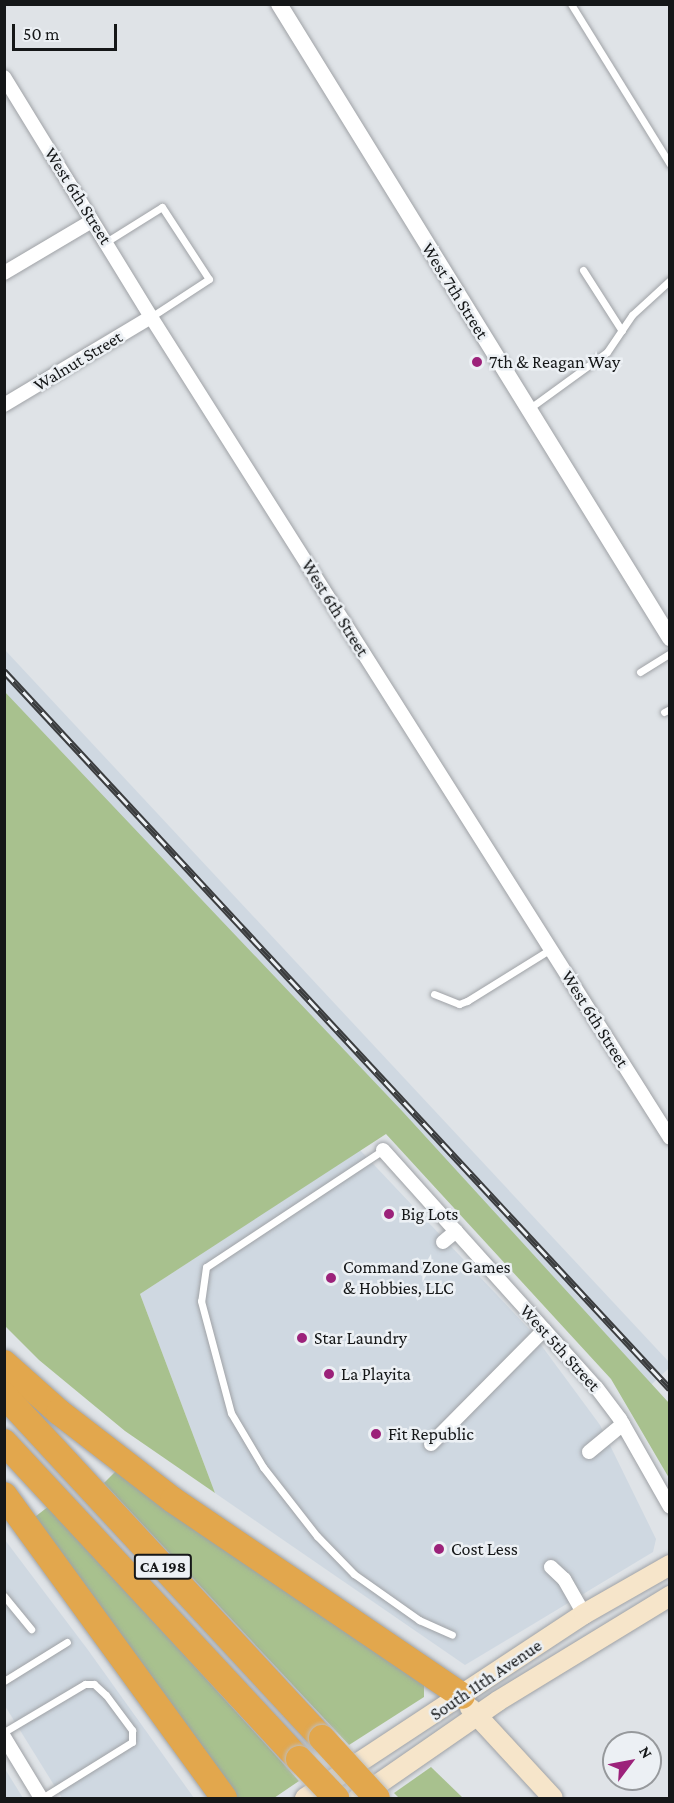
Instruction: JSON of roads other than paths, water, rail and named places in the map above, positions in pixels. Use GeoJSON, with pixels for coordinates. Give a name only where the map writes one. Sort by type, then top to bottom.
{"type":"FeatureCollection","features":[{"type":"Feature","properties":{"kind":"highway"},"geometry":{"type":"LineString","coordinates":[[4,1363],[59,1412],[173,1500],[462,1696]]}},
{"type":"Feature","properties":{"kind":"highway","name":"CA 198"},"geometry":{"type":"LineString","coordinates":[[4,1395],[377,1798]]}},
{"type":"Feature","properties":{"kind":"highway","name":"CA 198"},"geometry":{"type":"LineString","coordinates":[[4,1442],[336,1798]]}},
{"type":"Feature","properties":{"kind":"highway"},"geometry":{"type":"LineString","coordinates":[[4,1495],[224,1798]]}},
{"type":"Feature","properties":{"kind":"main road","name":"South 11th Avenue"},"geometry":{"type":"LineString","coordinates":[[305,1798],[584,1614],[669,1565]]}},
{"type":"Feature","properties":{"kind":"main road","name":"South 11th Avenue"},"geometry":{"type":"LineString","coordinates":[[358,1798],[587,1644],[669,1596]]}},
{"type":"Feature","properties":{"kind":"main road"},"geometry":{"type":"LineString","coordinates":[[462,1696],[477,1718],[553,1798]]}},
{"type":"Feature","properties":{"kind":"street","name":"West 7th Street"},"geometry":{"type":"LineString","coordinates":[[279,4],[669,638]]}},
{"type":"Feature","properties":{"kind":"street","name":"West 6th Street"},"geometry":{"type":"LineString","coordinates":[[4,77],[151,317],[669,1138]]}},
{"type":"Feature","properties":{"kind":"street"},"geometry":{"type":"LineString","coordinates":[[4,273],[92,221]]}},
{"type":"Feature","properties":{"kind":"street","name":"Walnut Street"},"geometry":{"type":"LineString","coordinates":[[4,405],[151,317]]}},
{"type":"Feature","properties":{"kind":"street","name":"West 5th Street"},"geometry":{"type":"LineString","coordinates":[[383,1150],[596,1387],[623,1424],[669,1507]]}},
{"type":"Feature","properties":{"kind":"street"},"geometry":{"type":"LineString","coordinates":[[443,1242],[456,1231]]}},
{"type":"Feature","properties":{"kind":"street"},"geometry":{"type":"LineString","coordinates":[[431,1444],[544,1330]]}},
{"type":"Feature","properties":{"kind":"street"},"geometry":{"type":"LineString","coordinates":[[589,1452],[623,1424]]}},
{"type":"Feature","properties":{"kind":"street"},"geometry":{"type":"LineString","coordinates":[[551,1567],[564,1579],[584,1614]]}},
{"type":"Feature","properties":{"kind":"street"},"geometry":{"type":"LineString","coordinates":[[4,1737],[42,1798]]}},
{"type":"Feature","properties":{"kind":"lane"},"geometry":{"type":"LineString","coordinates":[[571,4],[669,164]]}},
{"type":"Feature","properties":{"kind":"lane"},"geometry":{"type":"LineString","coordinates":[[106,242],[162,207],[209,279],[151,317]]}},
{"type":"Feature","properties":{"kind":"lane"},"geometry":{"type":"LineString","coordinates":[[583,270],[622,331]]}},
{"type":"Feature","properties":{"kind":"lane"},"geometry":{"type":"LineString","coordinates":[[528,410],[595,363],[645,301],[669,280]]}},
{"type":"Feature","properties":{"kind":"lane"},"geometry":{"type":"LineString","coordinates":[[640,672],[669,653]]}},
{"type":"Feature","properties":{"kind":"lane"},"geometry":{"type":"LineString","coordinates":[[434,994],[459,1004],[467,1001],[551,949]]}},
{"type":"Feature","properties":{"kind":"lane"},"geometry":{"type":"LineString","coordinates":[[383,1150],[206,1267],[201,1301],[231,1413],[263,1467],[317,1536],[354,1574],[419,1620],[452,1635]]}},
{"type":"Feature","properties":{"kind":"lane"},"geometry":{"type":"LineString","coordinates":[[4,1596],[31,1629]]}},
{"type":"Feature","properties":{"kind":"lane"},"geometry":{"type":"LineString","coordinates":[[4,1681],[67,1642]]}},
{"type":"Feature","properties":{"kind":"lane"},"geometry":{"type":"LineString","coordinates":[[4,1732],[85,1684],[94,1684],[106,1695],[132,1730],[132,1742],[42,1798]]}},
{"type":"Feature","properties":{"kind":"railway"},"geometry":{"type":"LineString","coordinates":[[4,671],[670,1389]]}},
{"type":"Feature","properties":{"kind":"place","name":"7th & Reagan Way"},"geometry":{"type":"Point","coordinates":[477,362]}},
{"type":"Feature","properties":{"kind":"place","name":"Big Lots"},"geometry":{"type":"Point","coordinates":[389,1214]}},
{"type":"Feature","properties":{"kind":"place","name":"Command Zone Games & Hobbies, LLC"},"geometry":{"type":"Point","coordinates":[331,1278]}},
{"type":"Feature","properties":{"kind":"place","name":"Star Laundry"},"geometry":{"type":"Point","coordinates":[302,1338]}},
{"type":"Feature","properties":{"kind":"place","name":"La Playita"},"geometry":{"type":"Point","coordinates":[329,1374]}},
{"type":"Feature","properties":{"kind":"place","name":"Fit Republic"},"geometry":{"type":"Point","coordinates":[376,1434]}},
{"type":"Feature","properties":{"kind":"place","name":"Cost Less"},"geometry":{"type":"Point","coordinates":[439,1549]}}]}
